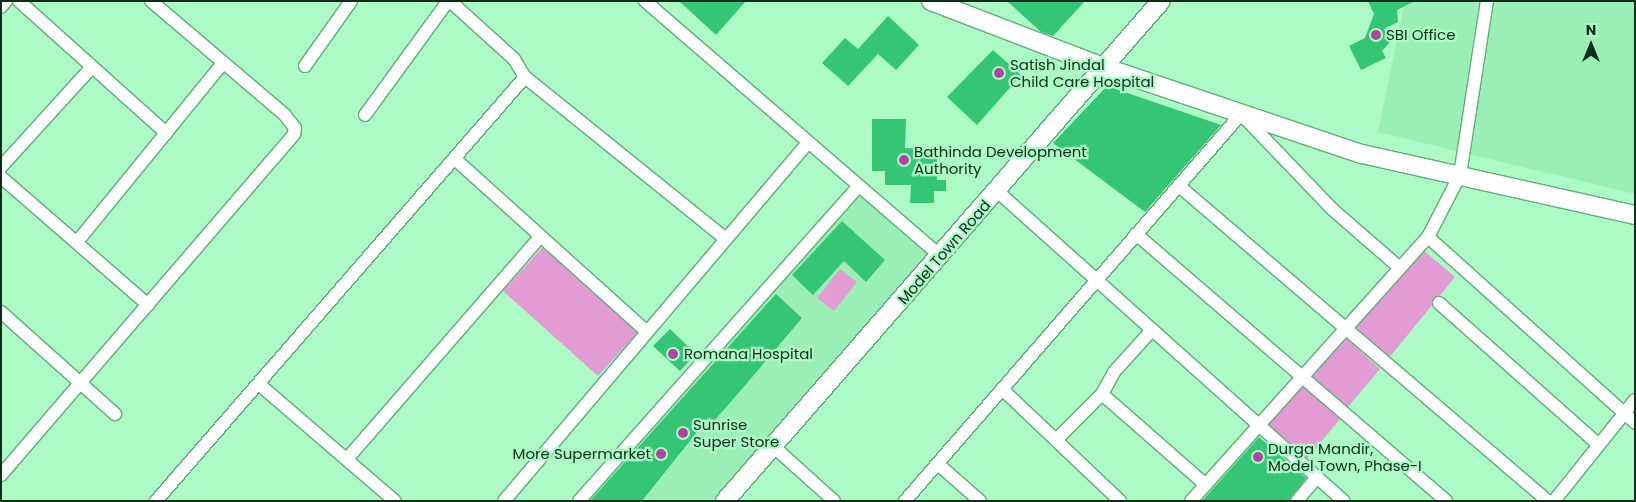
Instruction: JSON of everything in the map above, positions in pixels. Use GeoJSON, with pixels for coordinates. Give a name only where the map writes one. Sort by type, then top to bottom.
{"type":"FeatureCollection","features":[{"type":"Feature","properties":{"kind":"street"},"geometry":{"type":"LineString","coordinates":[[1,7],[6,1]]}},
{"type":"Feature","properties":{"kind":"street"},"geometry":{"type":"LineString","coordinates":[[19,1],[166,133]]}},
{"type":"Feature","properties":{"kind":"street"},"geometry":{"type":"LineString","coordinates":[[1,475],[294,134],[292,122],[151,1]]}},
{"type":"Feature","properties":{"kind":"street"},"geometry":{"type":"LineString","coordinates":[[365,115],[449,1],[514,60],[525,78],[726,239]]}},
{"type":"Feature","properties":{"kind":"street"},"geometry":{"type":"LineString","coordinates":[[646,1],[940,256]]}},
{"type":"Feature","properties":{"kind":"street"},"geometry":{"type":"LineString","coordinates":[[931,1],[1103,67],[1362,154],[1635,215]]}},
{"type":"Feature","properties":{"kind":"street","name":"Model Town Road"},"geometry":{"type":"LineString","coordinates":[[725,501],[1161,1]]}},
{"type":"Feature","properties":{"kind":"street"},"geometry":{"type":"LineString","coordinates":[[1191,501],[1428,237],[1460,175],[1487,1]]}},
{"type":"Feature","properties":{"kind":"street"},"geometry":{"type":"LineString","coordinates":[[305,66],[345,3]]}},
{"type":"Feature","properties":{"kind":"street"},"geometry":{"type":"LineString","coordinates":[[77,242],[224,63]]}},
{"type":"Feature","properties":{"kind":"street"},"geometry":{"type":"LineString","coordinates":[[1,167],[92,67]]}},
{"type":"Feature","properties":{"kind":"street"},"geometry":{"type":"LineString","coordinates":[[156,501],[260,385],[525,78]]}},
{"type":"Feature","properties":{"kind":"street"},"geometry":{"type":"LineString","coordinates":[[905,501],[1241,114]]}},
{"type":"Feature","properties":{"kind":"street"},"geometry":{"type":"LineString","coordinates":[[1241,114],[1332,209],[1400,268]]}},
{"type":"Feature","properties":{"kind":"street"},"geometry":{"type":"LineString","coordinates":[[504,501],[808,142]]}},
{"type":"Feature","properties":{"kind":"street"},"geometry":{"type":"LineString","coordinates":[[455,159],[647,332]]}},
{"type":"Feature","properties":{"kind":"street"},"geometry":{"type":"LineString","coordinates":[[1,177],[148,305]]}},
{"type":"Feature","properties":{"kind":"street"},"geometry":{"type":"LineString","coordinates":[[579,501],[859,186]]}},
{"type":"Feature","properties":{"kind":"street"},"geometry":{"type":"LineString","coordinates":[[1179,186],[1543,499]]}},
{"type":"Feature","properties":{"kind":"street"},"geometry":{"type":"LineString","coordinates":[[997,190],[1344,501]]}},
{"type":"Feature","properties":{"kind":"street"},"geometry":{"type":"LineString","coordinates":[[1136,234],[1446,501]]}},
{"type":"Feature","properties":{"kind":"street"},"geometry":{"type":"LineString","coordinates":[[347,459],[540,237]]}},
{"type":"Feature","properties":{"kind":"street"},"geometry":{"type":"LineString","coordinates":[[1428,237],[1635,423]]}},
{"type":"Feature","properties":{"kind":"street"},"geometry":{"type":"LineString","coordinates":[[1439,303],[1598,444]]}},
{"type":"Feature","properties":{"kind":"street"},"geometry":{"type":"LineString","coordinates":[[2,315],[82,383],[115,414]]}},
{"type":"Feature","properties":{"kind":"street"},"geometry":{"type":"LineString","coordinates":[[1056,440],[1102,394],[1114,372],[1152,330]]}},
{"type":"Feature","properties":{"kind":"street"},"geometry":{"type":"LineString","coordinates":[[260,385],[396,501]]}},
{"type":"Feature","properties":{"kind":"street"},"geometry":{"type":"LineString","coordinates":[[1002,389],[1120,501]]}},
{"type":"Feature","properties":{"kind":"street"},"geometry":{"type":"LineString","coordinates":[[1102,394],[1206,484]]}},
{"type":"Feature","properties":{"kind":"street"},"geometry":{"type":"LineString","coordinates":[[1554,501],[1635,400]]}},
{"type":"Feature","properties":{"kind":"street"},"geometry":{"type":"LineString","coordinates":[[773,446],[834,501]]}},
{"type":"Feature","properties":{"kind":"street"},"geometry":{"type":"LineString","coordinates":[[938,464],[980,501]]}},
{"type":"Feature","properties":{"kind":"street"},"geometry":{"type":"LineString","coordinates":[[1297,501],[1317,477]]}},
{"type":"Feature","properties":{"kind":"shaded area"},"geometry":{"type":"Polygon","coordinates":[[[1405,1],[1635,1],[1635,194],[1378,132],[1405,1]]]}},
{"type":"Feature","properties":{"kind":"shaded area"},"geometry":{"type":"Polygon","coordinates":[[[859,186],[940,256],[724,501],[579,501],[859,186]]]}},
{"type":"Feature","properties":{"kind":"shaded area"},"geometry":{"type":"Polygon","coordinates":[[[543,247],[638,332],[598,376],[503,291],[543,247]]]}},
{"type":"Feature","properties":{"kind":"shaded area"},"geometry":{"type":"Polygon","coordinates":[[[1423,250],[1455,277],[1388,359],[1351,328],[1423,250]]]}},
{"type":"Feature","properties":{"kind":"shaded area"},"geometry":{"type":"Polygon","coordinates":[[[840,269],[857,282],[834,311],[817,298],[840,269]]]}},
{"type":"Feature","properties":{"kind":"shaded area"},"geometry":{"type":"Polygon","coordinates":[[[1344,336],[1380,369],[1348,407],[1309,376],[1344,336]]]}},
{"type":"Feature","properties":{"kind":"shaded area"},"geometry":{"type":"Polygon","coordinates":[[[1302,376],[1344,414],[1303,464],[1257,427],[1302,376]]]}},
{"type":"Feature","properties":{"kind":"building"},"geometry":{"type":"Polygon","coordinates":[[[679,1],[746,1],[716,35],[679,1]]]}},
{"type":"Feature","properties":{"kind":"building"},"geometry":{"type":"Polygon","coordinates":[[[1007,1],[1085,1],[1053,36],[1041,32],[1007,1]]]}},
{"type":"Feature","properties":{"kind":"building","name":"SBI Office"},"geometry":{"type":"Polygon","coordinates":[[[1368,1],[1415,1],[1397,10],[1398,22],[1384,29],[1390,42],[1382,51],[1386,58],[1361,70],[1349,46],[1365,38],[1374,14],[1368,1]]]}},
{"type":"Feature","properties":{"kind":"building"},"geometry":{"type":"Polygon","coordinates":[[[888,16],[919,45],[896,70],[878,54],[848,86],[822,63],[845,38],[858,49],[888,16]]]}},
{"type":"Feature","properties":{"kind":"building"},"geometry":{"type":"Polygon","coordinates":[[[993,50],[1021,75],[977,125],[947,97],[993,50]]]}},
{"type":"Feature","properties":{"kind":"building"},"geometry":{"type":"Polygon","coordinates":[[[1107,86],[1221,125],[1145,212],[1053,143],[1107,86]]]}},
{"type":"Feature","properties":{"kind":"building","name":"Bathinda Development Authority"},"geometry":{"type":"Polygon","coordinates":[[[872,119],[906,119],[905,148],[937,149],[937,180],[946,180],[946,191],[934,191],[934,203],[910,203],[911,185],[885,185],[885,171],[872,171],[872,119]]]}},
{"type":"Feature","properties":{"kind":"building"},"geometry":{"type":"Polygon","coordinates":[[[842,221],[885,260],[866,282],[844,261],[813,295],[792,275],[842,221]]]}},
{"type":"Feature","properties":{"kind":"building"},"geometry":{"type":"Polygon","coordinates":[[[776,294],[802,318],[714,421],[709,417],[642,501],[590,501],[776,294]]]}},
{"type":"Feature","properties":{"kind":"building"},"geometry":{"type":"Polygon","coordinates":[[[670,329],[696,354],[680,371],[653,346],[670,329]]]}},
{"type":"Feature","properties":{"kind":"building","name":"Durga Mandir, Model Town, Phase-I"},"geometry":{"type":"Polygon","coordinates":[[[1259,437],[1306,478],[1289,501],[1202,501],[1259,437]]]}},
{"type":"Feature","properties":{"kind":"place","name":"SBI Office"},"geometry":{"type":"Point","coordinates":[1376,35]}},
{"type":"Feature","properties":{"kind":"place","name":"Satish Jindal Child Care Hospital"},"geometry":{"type":"Point","coordinates":[999,73]}},
{"type":"Feature","properties":{"kind":"place","name":"Bathinda Development Authority"},"geometry":{"type":"Point","coordinates":[904,160]}},
{"type":"Feature","properties":{"kind":"place","name":"Romana Hospital"},"geometry":{"type":"Point","coordinates":[673,354]}},
{"type":"Feature","properties":{"kind":"place","name":"Sunrise Super Store"},"geometry":{"type":"Point","coordinates":[683,433]}},
{"type":"Feature","properties":{"kind":"place","name":"More Supermarket"},"geometry":{"type":"Point","coordinates":[661,454]}},
{"type":"Feature","properties":{"kind":"place","name":"Durga Mandir, Model Town, Phase-I"},"geometry":{"type":"Point","coordinates":[1258,457]}}]}
